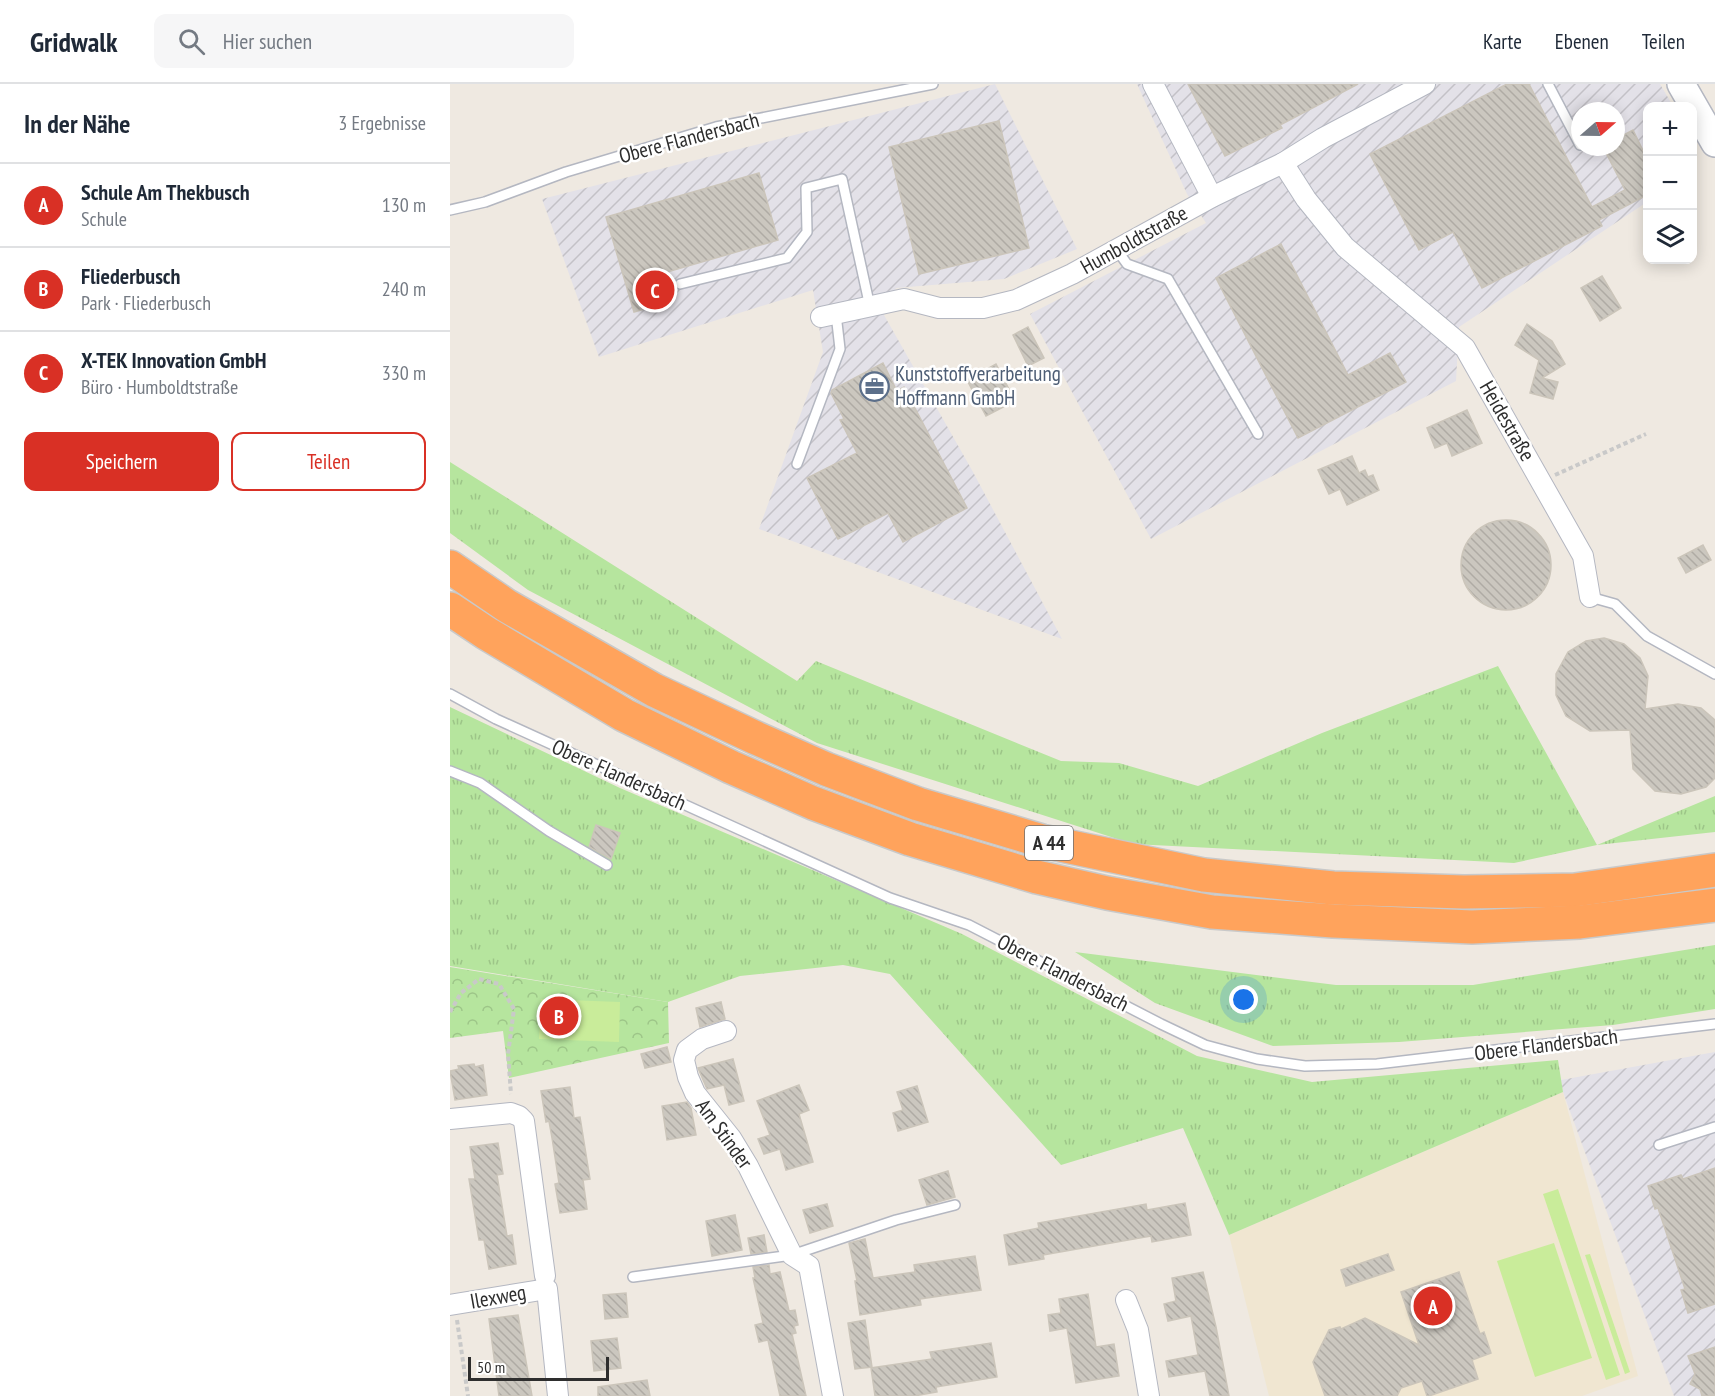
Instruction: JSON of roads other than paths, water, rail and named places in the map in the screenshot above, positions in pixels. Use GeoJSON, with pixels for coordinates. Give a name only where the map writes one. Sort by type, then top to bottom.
{"type":"FeatureCollection","features":[{"type":"Feature","properties":{"kind":"highway","name":"A 44"},"geometry":{"type":"LineString","coordinates":[[450,567],[507,606],[654,690],[756,738],[826,769],[918,804],[1042,841],[1204,875],[1333,888],[1464,892],[1575,890],[1715,870]]}},
{"type":"Feature","properties":{"kind":"highway","name":"A 44"},"geometry":{"type":"LineString","coordinates":[[450,609],[624,715],[731,767],[813,803],[910,839],[1037,877],[1107,893],[1212,912],[1333,921],[1472,927],[1580,922],[1715,905]]}},
{"type":"Feature","properties":{"kind":"street"},"geometry":{"type":"LineString","coordinates":[[1153,84],[1212,197]]}},
{"type":"Feature","properties":{"kind":"street","name":"Humboldtstraße"},"geometry":{"type":"LineString","coordinates":[[828,316],[904,299],[939,308],[983,308],[1016,300],[1072,274],[1212,197],[1284,163],[1323,138],[1425,84]]}},
{"type":"Feature","properties":{"kind":"street"},"geometry":{"type":"LineString","coordinates":[[1681,84],[1715,143]]}},
{"type":"Feature","properties":{"kind":"street","name":"Heidestraße"},"geometry":{"type":"LineString","coordinates":[[1284,163],[1306,199],[1345,247],[1465,348],[1583,556],[1590,597]]}},
{"type":"Feature","properties":{"kind":"street","name":"Am Stinder"},"geometry":{"type":"LineString","coordinates":[[726,1031],[702,1039],[687,1050],[684,1060],[688,1077],[695,1093],[732,1138],[792,1255],[809,1266],[833,1396]]}},
{"type":"Feature","properties":{"kind":"street"},"geometry":{"type":"LineString","coordinates":[[450,1119],[511,1113],[524,1121],[546,1282],[558,1396]]}},
{"type":"Feature","properties":{"kind":"street","name":"Ilexweg"},"geometry":{"type":"LineString","coordinates":[[452,1305],[546,1282]]}},
{"type":"Feature","properties":{"kind":"street"},"geometry":{"type":"LineString","coordinates":[[1126,1299],[1138,1330],[1149,1396]]}},
{"type":"Feature","properties":{"kind":"lane","name":"Obere Flandersbach"},"geometry":{"type":"LineString","coordinates":[[450,210],[485,202],[566,172],[716,127],[933,84]]}},
{"type":"Feature","properties":{"kind":"lane"},"geometry":{"type":"LineString","coordinates":[[1548,84],[1571,128]]}},
{"type":"Feature","properties":{"kind":"lane"},"geometry":{"type":"LineString","coordinates":[[680,284],[787,258],[807,232],[806,188],[842,179],[870,307]]}},
{"type":"Feature","properties":{"kind":"lane"},"geometry":{"type":"LineString","coordinates":[[1117,249],[1127,264],[1168,279],[1258,434]]}},
{"type":"Feature","properties":{"kind":"lane"},"geometry":{"type":"LineString","coordinates":[[797,464],[840,349],[828,316]]}},
{"type":"Feature","properties":{"kind":"lane","name":"Heidestraße"},"geometry":{"type":"LineString","coordinates":[[1590,597],[1614,604],[1647,636],[1715,674]]}},
{"type":"Feature","properties":{"kind":"lane","name":"Obere Flandersbach"},"geometry":{"type":"LineString","coordinates":[[450,694],[506,724],[879,893],[969,925],[1205,1045],[1257,1059],[1305,1066],[1377,1064],[1715,1024]]}},
{"type":"Feature","properties":{"kind":"lane"},"geometry":{"type":"LineString","coordinates":[[450,771],[480,783],[549,831],[607,865]]}},
{"type":"Feature","properties":{"kind":"lane"},"geometry":{"type":"LineString","coordinates":[[1659,1145],[1715,1127]]}},
{"type":"Feature","properties":{"kind":"lane"},"geometry":{"type":"LineString","coordinates":[[633,1276],[792,1255],[896,1220],[955,1205]]}},
{"type":"Feature","properties":{"kind":"place","name":"X-TEK Innovation GmbH"},"geometry":{"type":"Point","coordinates":[655,290]}},
{"type":"Feature","properties":{"kind":"place","name":"Kunststoffverarbeitung Hoffmann GmbH"},"geometry":{"type":"Point","coordinates":[874,386]}},
{"type":"Feature","properties":{"kind":"place","name":"Fliederbusch"},"geometry":{"type":"Point","coordinates":[559,1016]}},
{"type":"Feature","properties":{"kind":"place","name":"Schule Am Thekbusch"},"geometry":{"type":"Point","coordinates":[1433,1306]}}]}
